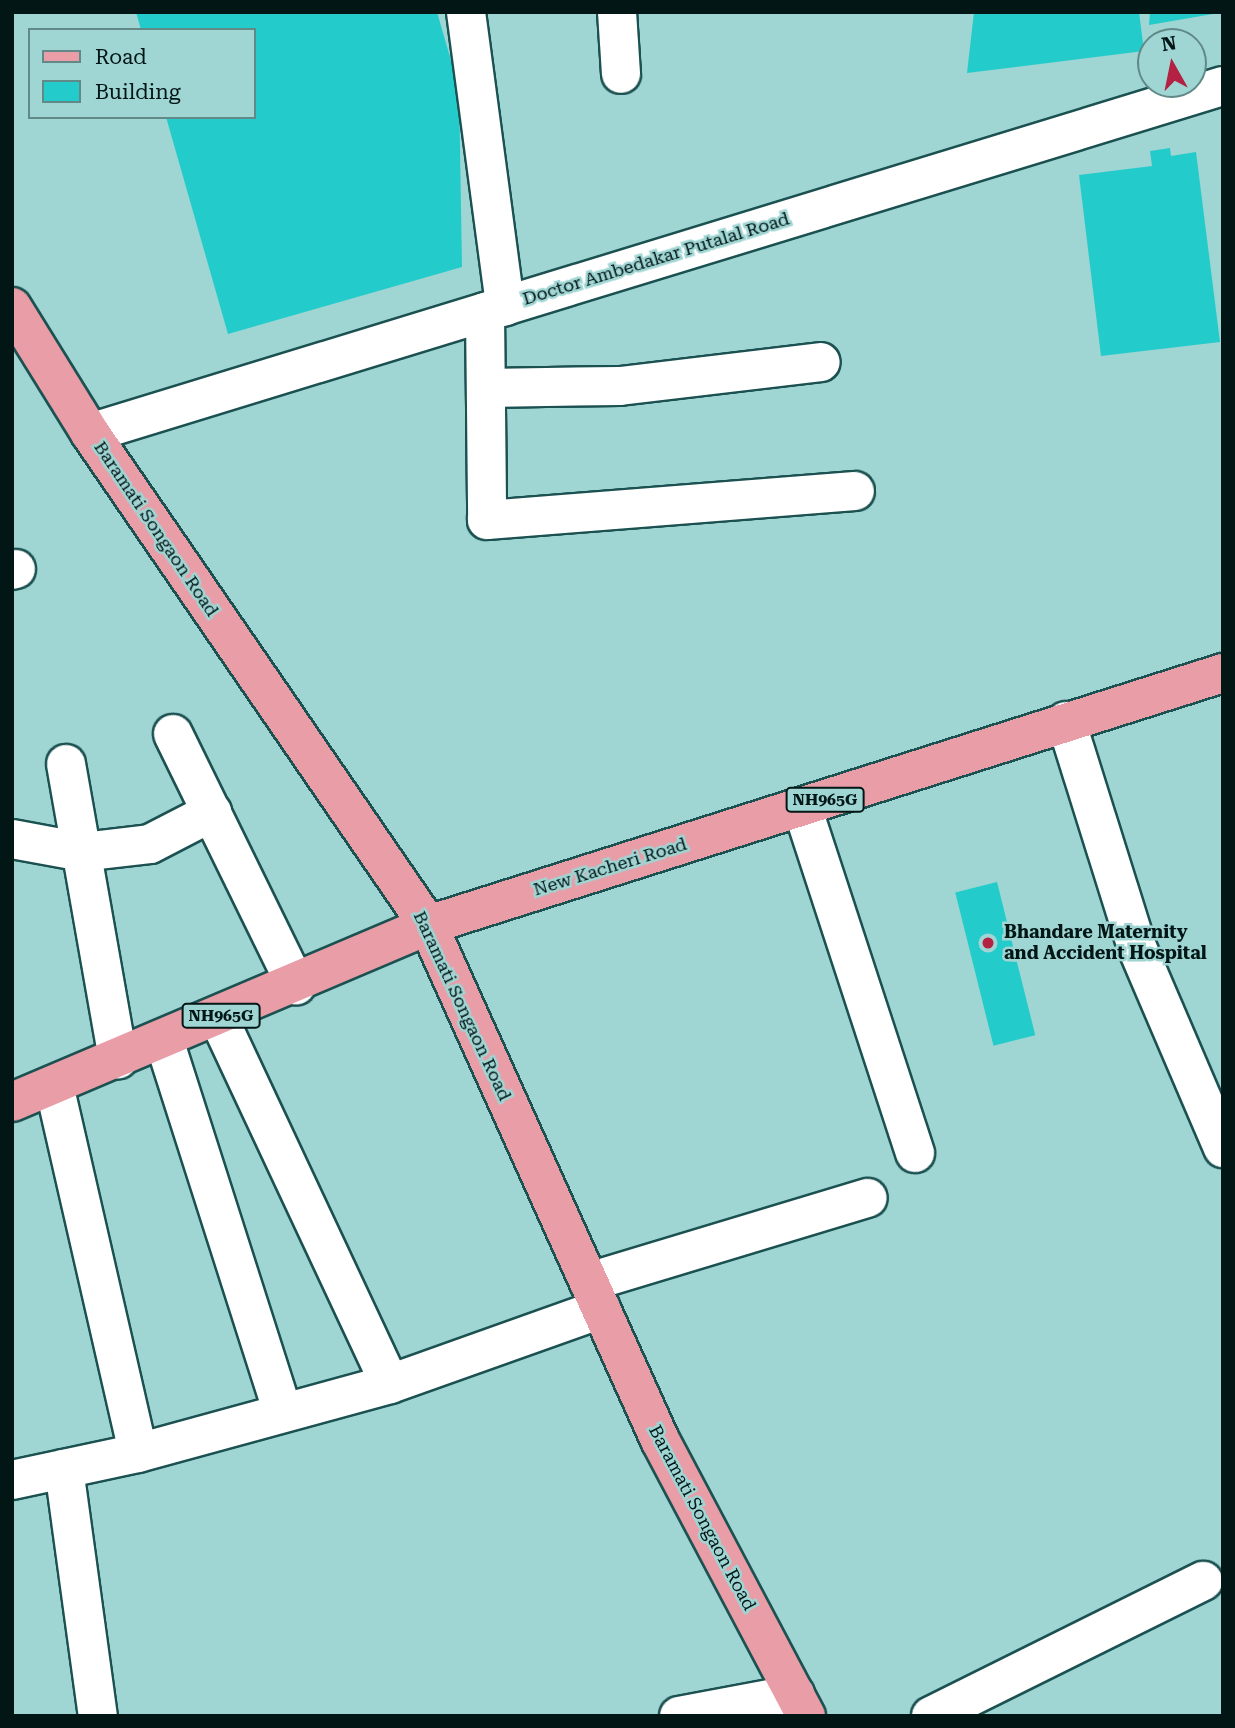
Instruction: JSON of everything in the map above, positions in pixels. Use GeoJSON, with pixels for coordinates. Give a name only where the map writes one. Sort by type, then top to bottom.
{"type":"FeatureCollection","features":[{"type":"Feature","properties":{"kind":"main road","name":"Baramati Songaon Road"},"geometry":{"type":"LineString","coordinates":[[12,307],[90,433],[428,925],[660,1440],[801,1705]]}},
{"type":"Feature","properties":{"kind":"main road","name":"New Kacheri Road"},"geometry":{"type":"LineString","coordinates":[[12,1102],[296,985],[428,925],[1223,673]]}},
{"type":"Feature","properties":{"kind":"street"},"geometry":{"type":"LineString","coordinates":[[466,12],[495,309],[486,388],[488,520],[855,491]]}},
{"type":"Feature","properties":{"kind":"street"},"geometry":{"type":"LineString","coordinates":[[617,12],[621,74]]}},
{"type":"Feature","properties":{"kind":"street","name":"Doctor Ambedakar Putalal Road"},"geometry":{"type":"LineString","coordinates":[[90,433],[1223,86]]}},
{"type":"Feature","properties":{"kind":"street"},"geometry":{"type":"LineString","coordinates":[[486,388],[620,386],[821,362]]}},
{"type":"Feature","properties":{"kind":"street"},"geometry":{"type":"LineString","coordinates":[[1066,721],[1136,945],[1223,1148]]}},
{"type":"Feature","properties":{"kind":"street"},"geometry":{"type":"LineString","coordinates":[[173,734],[296,985]]}},
{"type":"Feature","properties":{"kind":"street"},"geometry":{"type":"LineString","coordinates":[[66,764],[118,1059]]}},
{"type":"Feature","properties":{"kind":"street"},"geometry":{"type":"LineString","coordinates":[[802,807],[915,1153]]}},
{"type":"Feature","properties":{"kind":"street"},"geometry":{"type":"LineString","coordinates":[[12,839],[82,852],[150,844],[212,811]]}},
{"type":"Feature","properties":{"kind":"street"},"geometry":{"type":"LineString","coordinates":[[218,1017],[390,1384]]}},
{"type":"Feature","properties":{"kind":"street"},"geometry":{"type":"LineString","coordinates":[[164,1040],[283,1412]]}},
{"type":"Feature","properties":{"kind":"street"},"geometry":{"type":"LineString","coordinates":[[54,1085],[138,1453]]}},
{"type":"Feature","properties":{"kind":"street"},"geometry":{"type":"LineString","coordinates":[[12,1480],[138,1453],[390,1384],[595,1296],[868,1198]]}},
{"type":"Feature","properties":{"kind":"street"},"geometry":{"type":"LineString","coordinates":[[64,1469],[98,1716]]}},
{"type":"Feature","properties":{"kind":"street"},"geometry":{"type":"LineString","coordinates":[[931,1716],[1203,1581]]}},
{"type":"Feature","properties":{"kind":"street"},"geometry":{"type":"LineString","coordinates":[[679,1716],[801,1705]]}},
{"type":"Feature","properties":{"kind":"building"},"geometry":{"type":"Polygon","coordinates":[[[136,12],[437,12],[459,88],[462,267],[228,334],[167,119],[256,119],[256,28],[140,28],[136,12]]]}},
{"type":"Feature","properties":{"kind":"building"},"geometry":{"type":"Polygon","coordinates":[[[974,12],[1139,12],[1141,28],[1137,28],[1137,52],[967,73],[974,12]]]}},
{"type":"Feature","properties":{"kind":"building"},"geometry":{"type":"Polygon","coordinates":[[[1150,12],[1213,12],[1213,14],[1149,25],[1150,12]]]}},
{"type":"Feature","properties":{"kind":"building"},"geometry":{"type":"Polygon","coordinates":[[[1170,148],[1171,156],[1196,152],[1220,342],[1101,356],[1079,175],[1152,166],[1150,151],[1170,148]]]}},
{"type":"Feature","properties":{"kind":"building"},"geometry":{"type":"Polygon","coordinates":[[[997,882],[1035,1035],[994,1046],[955,892],[997,882]]]}},
{"type":"Feature","properties":{"kind":"place","name":"Bhandare Maternity and Accident Hospital"},"geometry":{"type":"Point","coordinates":[988,943]}}]}
